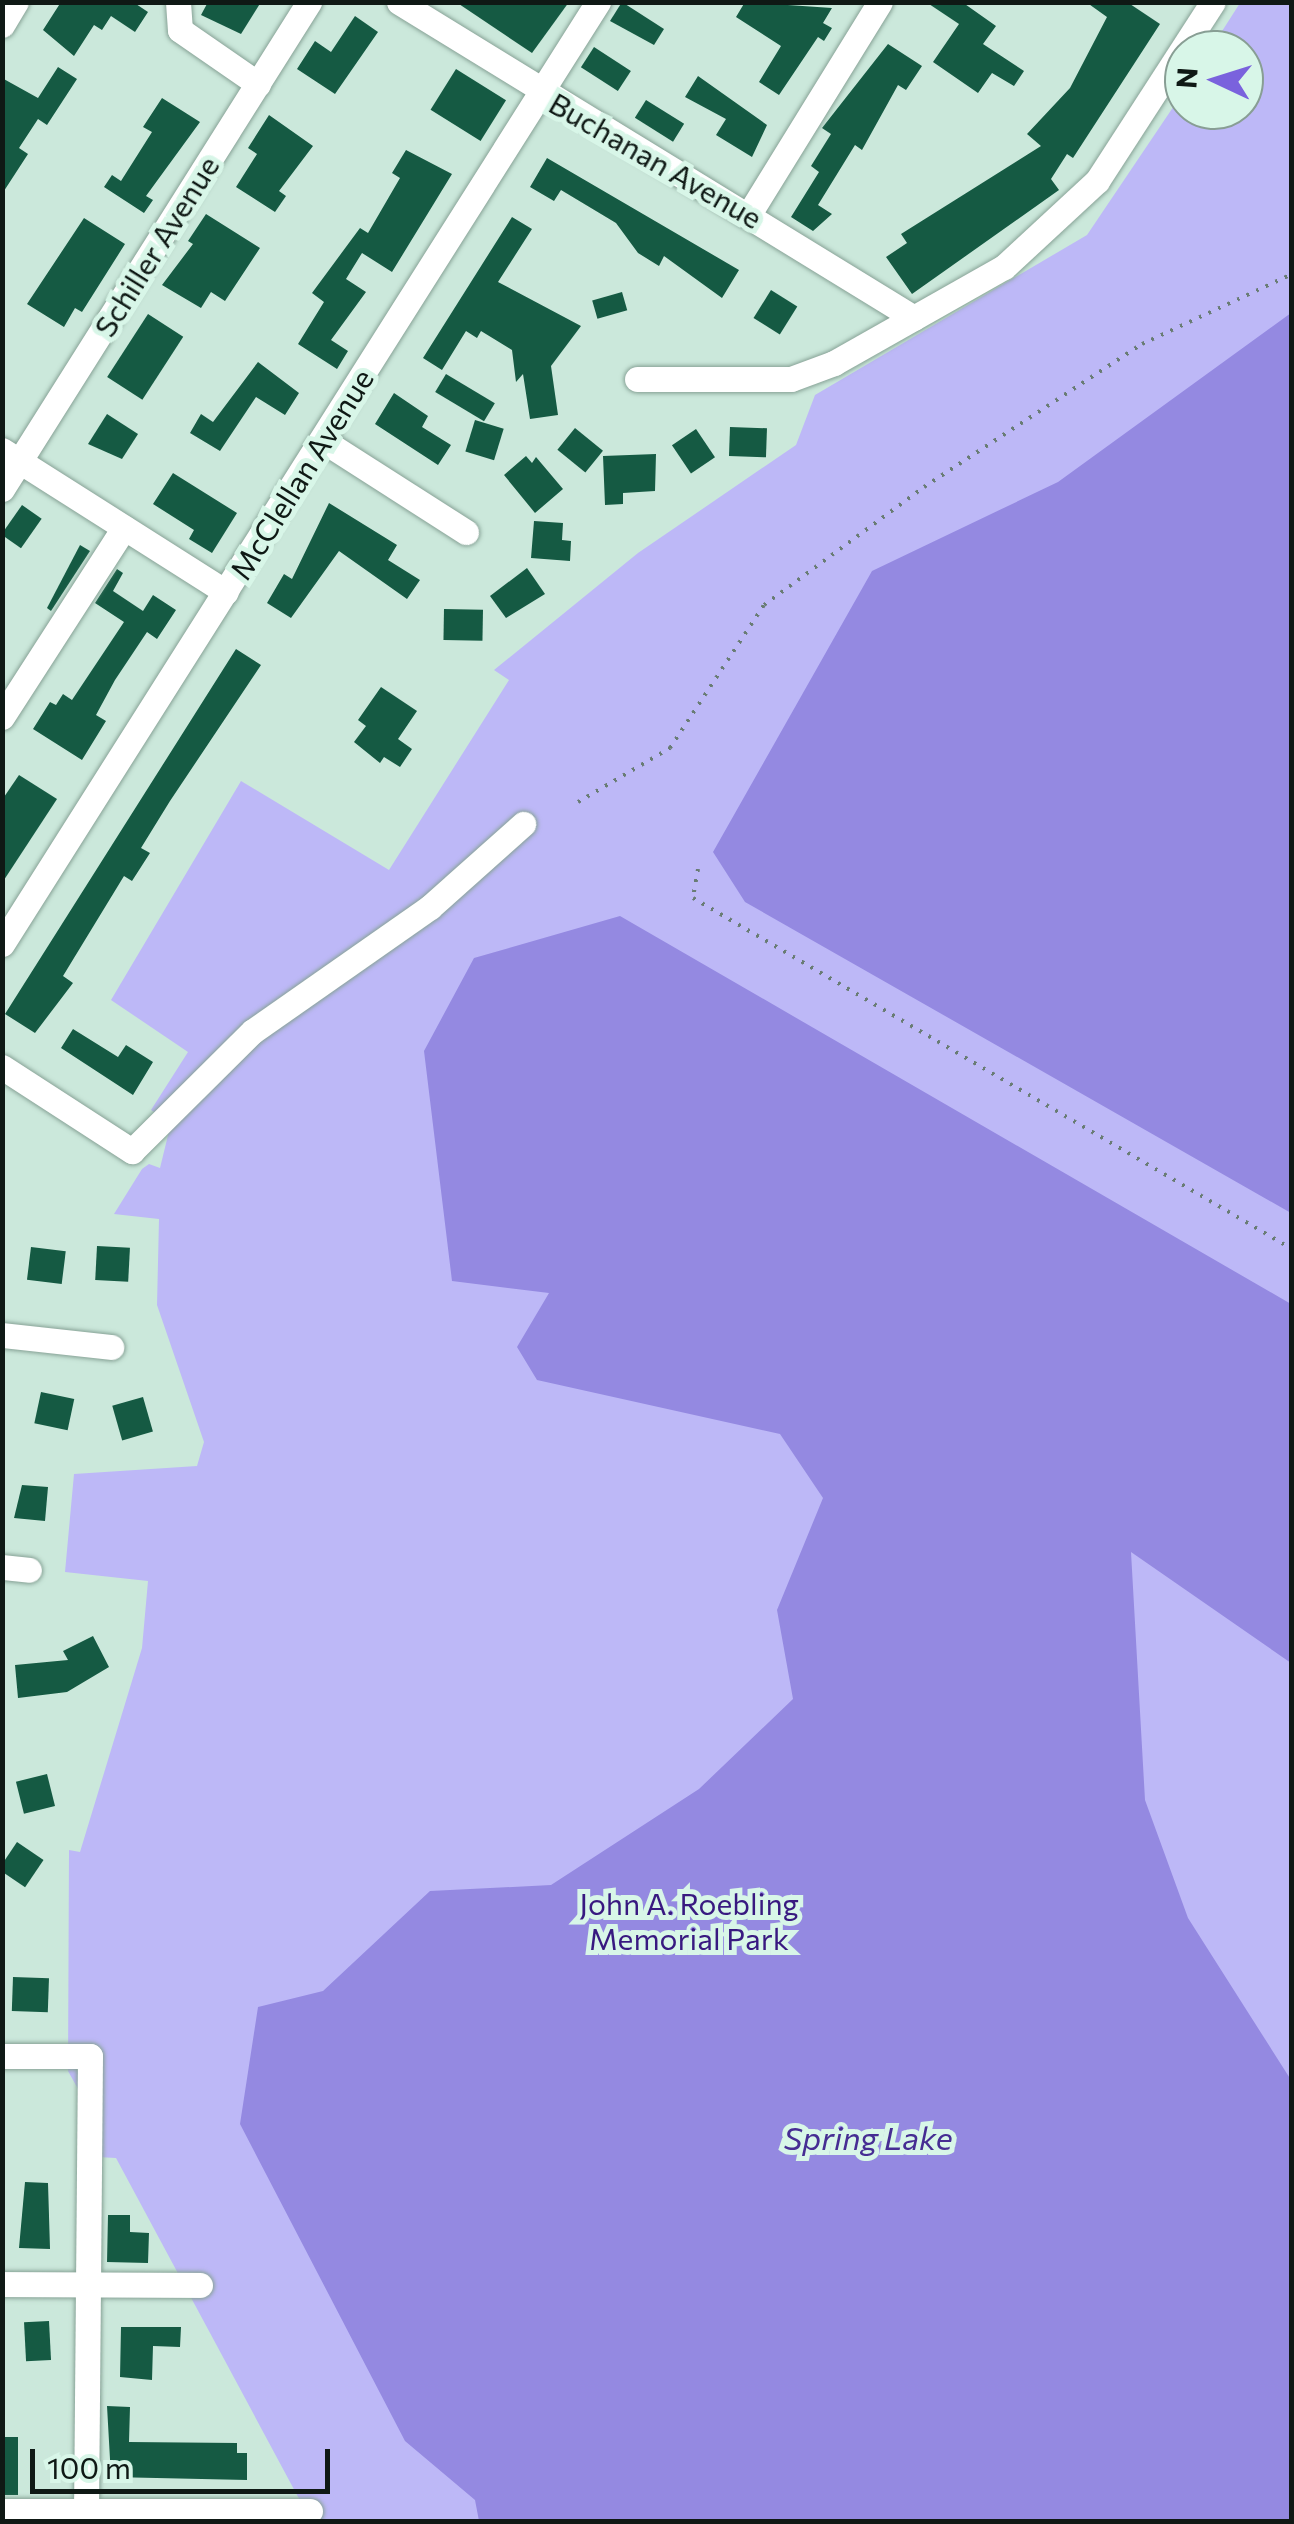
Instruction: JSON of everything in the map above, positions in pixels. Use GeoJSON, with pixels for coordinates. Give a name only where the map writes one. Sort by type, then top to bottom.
{"type":"FeatureCollection","features":[{"type":"Feature","properties":{"kind":"street"},"geometry":{"type":"LineString","coordinates":[[2,24],[16,2]]}},
{"type":"Feature","properties":{"kind":"street"},"geometry":{"type":"LineString","coordinates":[[178,2],[180,30],[258,84]]}},
{"type":"Feature","properties":{"kind":"street","name":"Schiller Avenue"},"geometry":{"type":"LineString","coordinates":[[2,489],[11,456],[309,2]]}},
{"type":"Feature","properties":{"kind":"street","name":"Buchanan Avenue"},"geometry":{"type":"LineString","coordinates":[[398,2],[542,94],[749,214],[914,318]]}},
{"type":"Feature","properties":{"kind":"street","name":"McClellan Avenue"},"geometry":{"type":"LineString","coordinates":[[2,944],[598,2]]}},
{"type":"Feature","properties":{"kind":"street"},"geometry":{"type":"LineString","coordinates":[[749,214],[880,2]]}},
{"type":"Feature","properties":{"kind":"street"},"geometry":{"type":"LineString","coordinates":[[637,379],[791,379],[834,364],[1004,267],[1081,199],[1213,2]]}},
{"type":"Feature","properties":{"kind":"street"},"geometry":{"type":"LineString","coordinates":[[322,440],[466,532]]}},
{"type":"Feature","properties":{"kind":"street"},"geometry":{"type":"LineString","coordinates":[[11,456],[226,592]]}},
{"type":"Feature","properties":{"kind":"street"},"geometry":{"type":"LineString","coordinates":[[2,717],[124,528]]}},
{"type":"Feature","properties":{"kind":"street"},"geometry":{"type":"LineString","coordinates":[[2,1067],[132,1151],[252,1030],[430,908],[524,824]]}},
{"type":"Feature","properties":{"kind":"street"},"geometry":{"type":"LineString","coordinates":[[2,1336],[111,1347]]}},
{"type":"Feature","properties":{"kind":"street"},"geometry":{"type":"LineString","coordinates":[[2,1567],[29,1570]]}},
{"type":"Feature","properties":{"kind":"street"},"geometry":{"type":"LineString","coordinates":[[2,2056],[90,2056],[86,2516]]}},
{"type":"Feature","properties":{"kind":"street"},"geometry":{"type":"LineString","coordinates":[[2,2284],[200,2284]]}},
{"type":"Feature","properties":{"kind":"street"},"geometry":{"type":"LineString","coordinates":[[2,2511],[86,2516],[310,2511]]}},
{"type":"Feature","properties":{"kind":"path"},"geometry":{"type":"LineString","coordinates":[[578,802],[670,748],[764,604],[924,487],[1142,344],[1292,274]]}},
{"type":"Feature","properties":{"kind":"path"},"geometry":{"type":"LineString","coordinates":[[698,869],[693,898],[1292,1249]]}},
{"type":"Feature","properties":{"kind":"green space","name":"John A. Roebling Memorial Park"},"geometry":{"type":"Polygon","coordinates":[[[1240,3],[1291,3],[1291,2521],[311,2521],[116,2158],[98,2157],[100,2128],[68,2071],[69,1850],[80,1852],[142,1648],[148,1581],[65,1572],[74,1474],[197,1466],[204,1442],[157,1305],[159,1219],[114,1214],[142,1169],[149,1164],[160,1168],[171,1123],[151,1110],[188,1052],[111,1000],[241,781],[389,870],[509,680],[494,670],[638,553],[796,445],[815,395],[1087,235],[1164,121],[1164,130],[1264,130],[1264,30],[1223,30],[1240,3]]]}},
{"type":"Feature","properties":{"kind":"water"},"geometry":{"type":"Polygon","coordinates":[[[1291,313],[1291,1213],[745,902],[713,852],[872,571],[1058,482],[1291,313]]]}},
{"type":"Feature","properties":{"kind":"water","name":"Spring Lake"},"geometry":{"type":"Polygon","coordinates":[[[620,916],[1291,1304],[1291,1663],[1131,1552],[1145,1800],[1188,1918],[1291,2080],[1291,2521],[479,2521],[475,2500],[405,2441],[240,2124],[258,2007],[323,1991],[430,1891],[551,1885],[699,1789],[793,1699],[777,1610],[823,1498],[780,1434],[537,1380],[517,1347],[549,1293],[452,1281],[424,1051],[474,958],[620,916]]]}},
{"type":"Feature","properties":{"kind":"building"},"geometry":{"type":"Polygon","coordinates":[[[61,2],[133,2],[148,12],[135,32],[111,16],[102,30],[94,25],[74,56],[43,30],[61,2]]]}},
{"type":"Feature","properties":{"kind":"building"},"geometry":{"type":"Polygon","coordinates":[[[208,2],[261,2],[241,34],[201,15],[208,2]]]}},
{"type":"Feature","properties":{"kind":"building"},"geometry":{"type":"Polygon","coordinates":[[[456,2],[569,2],[532,53],[456,2]]]}},
{"type":"Feature","properties":{"kind":"building"},"geometry":{"type":"Polygon","coordinates":[[[622,2],[664,29],[654,45],[610,21],[622,2]]]}},
{"type":"Feature","properties":{"kind":"building"},"geometry":{"type":"Polygon","coordinates":[[[745,2],[832,8],[823,23],[832,28],[824,41],[818,37],[779,95],[759,82],[781,46],[736,17],[745,2]]]}},
{"type":"Feature","properties":{"kind":"building"},"geometry":{"type":"Polygon","coordinates":[[[926,2],[962,2],[996,26],[983,44],[1024,71],[1014,86],[992,73],[978,93],[933,62],[959,24],[926,2]]]}},
{"type":"Feature","properties":{"kind":"building"},"geometry":{"type":"Polygon","coordinates":[[[1086,2],[1127,2],[1160,24],[1073,158],[1067,154],[1051,179],[1059,190],[912,294],[886,257],[907,243],[901,234],[1041,146],[1027,134],[1070,88],[1107,17],[1086,2]]]}},
{"type":"Feature","properties":{"kind":"building"},"geometry":{"type":"Polygon","coordinates":[[[355,16],[378,32],[335,94],[297,69],[315,41],[331,52],[355,16]]]}},
{"type":"Feature","properties":{"kind":"building"},"geometry":{"type":"Polygon","coordinates":[[[888,44],[922,66],[906,90],[898,85],[862,150],[855,145],[818,205],[832,214],[813,231],[791,217],[819,172],[811,166],[831,134],[822,128],[888,44]]]}},
{"type":"Feature","properties":{"kind":"building"},"geometry":{"type":"Polygon","coordinates":[[[594,47],[631,71],[618,91],[581,67],[594,47]]]}},
{"type":"Feature","properties":{"kind":"building"},"geometry":{"type":"Polygon","coordinates":[[[58,67],[77,79],[47,125],[38,119],[19,148],[28,154],[2,194],[2,78],[38,98],[58,67]]]}},
{"type":"Feature","properties":{"kind":"building"},"geometry":{"type":"Polygon","coordinates":[[[456,69],[506,100],[481,141],[431,110],[456,69]]]}},
{"type":"Feature","properties":{"kind":"building"},"geometry":{"type":"Polygon","coordinates":[[[698,76],[767,125],[752,157],[716,135],[726,119],[685,97],[698,76]]]}},
{"type":"Feature","properties":{"kind":"building"},"geometry":{"type":"Polygon","coordinates":[[[162,98],[200,122],[146,196],[153,200],[144,213],[104,187],[112,175],[121,181],[152,132],[143,127],[162,98]]]}},
{"type":"Feature","properties":{"kind":"building"},"geometry":{"type":"Polygon","coordinates":[[[646,100],[684,124],[673,142],[635,118],[646,100]]]}},
{"type":"Feature","properties":{"kind":"building"},"geometry":{"type":"Polygon","coordinates":[[[269,115],[313,146],[279,191],[286,196],[275,212],[236,187],[257,154],[248,148],[269,115]]]}},
{"type":"Feature","properties":{"kind":"building"},"geometry":{"type":"Polygon","coordinates":[[[406,150],[452,174],[392,272],[362,253],[346,279],[366,292],[331,340],[348,351],[337,369],[298,344],[324,302],[312,293],[360,228],[368,233],[400,178],[392,173],[406,150]]]}},
{"type":"Feature","properties":{"kind":"building"},"geometry":{"type":"Polygon","coordinates":[[[547,158],[739,270],[722,298],[664,256],[659,266],[638,253],[616,223],[561,190],[554,201],[530,187],[547,158]]]}},
{"type":"Feature","properties":{"kind":"building"},"geometry":{"type":"Polygon","coordinates":[[[206,214],[260,248],[225,301],[211,292],[201,308],[162,285],[193,244],[188,241],[206,214]]]}},
{"type":"Feature","properties":{"kind":"building"},"geometry":{"type":"Polygon","coordinates":[[[512,217],[532,229],[498,282],[581,326],[551,366],[558,415],[530,419],[523,374],[516,382],[512,350],[481,331],[477,338],[466,331],[442,370],[423,358],[512,217]]]}},
{"type":"Feature","properties":{"kind":"building"},"geometry":{"type":"Polygon","coordinates":[[[84,218],[125,244],[82,312],[75,308],[64,327],[27,304],[84,218]]]}},
{"type":"Feature","properties":{"kind":"building"},"geometry":{"type":"Polygon","coordinates":[[[771,290],[797,306],[780,334],[754,318],[771,290]]]}},
{"type":"Feature","properties":{"kind":"building"},"geometry":{"type":"Polygon","coordinates":[[[622,292],[627,310],[597,319],[592,301],[622,292]]]}},
{"type":"Feature","properties":{"kind":"building"},"geometry":{"type":"Polygon","coordinates":[[[148,314],[183,337],[142,400],[107,377],[148,314]]]}},
{"type":"Feature","properties":{"kind":"building"},"geometry":{"type":"Polygon","coordinates":[[[258,362],[299,393],[285,415],[256,397],[220,451],[190,433],[201,414],[213,422],[258,362]]]}},
{"type":"Feature","properties":{"kind":"building"},"geometry":{"type":"Polygon","coordinates":[[[446,374],[495,403],[484,421],[435,392],[446,374]]]}},
{"type":"Feature","properties":{"kind":"building"},"geometry":{"type":"Polygon","coordinates":[[[394,393],[428,416],[422,427],[451,445],[438,465],[375,424],[394,393]]]}},
{"type":"Feature","properties":{"kind":"building"},"geometry":{"type":"Polygon","coordinates":[[[107,414],[138,434],[122,459],[88,444],[107,414]]]}},
{"type":"Feature","properties":{"kind":"building"},"geometry":{"type":"Polygon","coordinates":[[[475,420],[504,429],[494,460],[465,452],[475,420]]]}},
{"type":"Feature","properties":{"kind":"building"},"geometry":{"type":"Polygon","coordinates":[[[730,427],[767,428],[766,457],[729,456],[730,427]]]}},
{"type":"Feature","properties":{"kind":"building"},"geometry":{"type":"Polygon","coordinates":[[[575,428],[603,451],[585,472],[557,450],[575,428]]]}},
{"type":"Feature","properties":{"kind":"building"},"geometry":{"type":"Polygon","coordinates":[[[696,429],[715,457],[691,473],[672,445],[696,429]]]}},
{"type":"Feature","properties":{"kind":"building"},"geometry":{"type":"Polygon","coordinates":[[[656,454],[655,491],[623,493],[623,504],[605,505],[603,456],[656,454]]]}},
{"type":"Feature","properties":{"kind":"building"},"geometry":{"type":"Polygon","coordinates":[[[526,456],[532,463],[536,457],[563,489],[535,513],[504,475],[526,456]]]}},
{"type":"Feature","properties":{"kind":"building"},"geometry":{"type":"Polygon","coordinates":[[[173,473],[237,513],[212,553],[189,539],[194,530],[153,504],[173,473]]]}},
{"type":"Feature","properties":{"kind":"building"},"geometry":{"type":"Polygon","coordinates":[[[329,503],[397,545],[388,560],[420,580],[407,599],[339,551],[291,618],[267,603],[284,574],[292,579],[329,503]]]}},
{"type":"Feature","properties":{"kind":"building"},"geometry":{"type":"Polygon","coordinates":[[[22,505],[42,519],[21,548],[2,534],[22,505]]]}},
{"type":"Feature","properties":{"kind":"building"},"geometry":{"type":"Polygon","coordinates":[[[534,521],[563,523],[562,540],[571,541],[570,561],[531,558],[534,521]]]}},
{"type":"Feature","properties":{"kind":"building"},"geometry":{"type":"Polygon","coordinates":[[[80,545],[90,551],[51,611],[47,608],[80,545]]]}},
{"type":"Feature","properties":{"kind":"building"},"geometry":{"type":"Polygon","coordinates":[[[527,568],[545,594],[506,618],[490,596],[527,568]]]}},
{"type":"Feature","properties":{"kind":"building"},"geometry":{"type":"Polygon","coordinates":[[[117,569],[123,573],[113,591],[143,611],[153,595],[176,610],[157,639],[147,632],[115,680],[96,715],[106,721],[82,760],[33,729],[50,702],[56,705],[63,694],[72,700],[124,622],[95,603],[117,569]]]}},
{"type":"Feature","properties":{"kind":"building"},"geometry":{"type":"Polygon","coordinates":[[[444,609],[483,610],[482,641],[443,640],[444,609]]]}},
{"type":"Feature","properties":{"kind":"building"},"geometry":{"type":"Polygon","coordinates":[[[236,649],[261,665],[141,848],[150,853],[132,881],[124,876],[63,976],[73,983],[35,1033],[5,1014],[236,649]]]}},
{"type":"Feature","properties":{"kind":"building"},"geometry":{"type":"Polygon","coordinates":[[[381,687],[417,711],[398,739],[412,749],[400,767],[384,757],[380,763],[354,742],[366,726],[358,720],[381,687]]]}},
{"type":"Feature","properties":{"kind":"building"},"geometry":{"type":"Polygon","coordinates":[[[19,775],[57,799],[2,883],[2,800],[19,775]]]}},
{"type":"Feature","properties":{"kind":"building"},"geometry":{"type":"Polygon","coordinates":[[[73,1029],[118,1057],[126,1045],[153,1062],[133,1095],[61,1048],[73,1029]]]}},
{"type":"Feature","properties":{"kind":"building"},"geometry":{"type":"Polygon","coordinates":[[[97,1246],[130,1248],[128,1282],[95,1280],[97,1246]]]}},
{"type":"Feature","properties":{"kind":"building"},"geometry":{"type":"Polygon","coordinates":[[[31,1247],[66,1251],[62,1284],[27,1280],[31,1247]]]}},
{"type":"Feature","properties":{"kind":"building"},"geometry":{"type":"Polygon","coordinates":[[[41,1392],[74,1399],[68,1430],[34,1423],[41,1392]]]}},
{"type":"Feature","properties":{"kind":"building"},"geometry":{"type":"Polygon","coordinates":[[[143,1397],[153,1432],[122,1440],[112,1406],[143,1397]]]}},
{"type":"Feature","properties":{"kind":"building"},"geometry":{"type":"Polygon","coordinates":[[[22,1485],[48,1487],[45,1521],[14,1518],[22,1485]]]}},
{"type":"Feature","properties":{"kind":"building"},"geometry":{"type":"Polygon","coordinates":[[[93,1636],[109,1667],[67,1692],[18,1698],[15,1665],[68,1660],[63,1651],[93,1636]]]}},
{"type":"Feature","properties":{"kind":"building"},"geometry":{"type":"Polygon","coordinates":[[[47,1774],[55,1806],[24,1814],[16,1782],[47,1774]]]}},
{"type":"Feature","properties":{"kind":"building"},"geometry":{"type":"Polygon","coordinates":[[[17,1842],[44,1860],[25,1887],[2,1872],[2,1864],[17,1842]]]}},
{"type":"Feature","properties":{"kind":"building"},"geometry":{"type":"Polygon","coordinates":[[[13,1977],[49,1978],[48,2012],[12,2011],[13,1977]]]}},
{"type":"Feature","properties":{"kind":"building"},"geometry":{"type":"Polygon","coordinates":[[[25,2182],[48,2183],[50,2249],[19,2248],[25,2182]]]}},
{"type":"Feature","properties":{"kind":"building"},"geometry":{"type":"Polygon","coordinates":[[[108,2215],[130,2215],[130,2232],[149,2233],[148,2263],[107,2262],[108,2215]]]}},
{"type":"Feature","properties":{"kind":"building"},"geometry":{"type":"Polygon","coordinates":[[[49,2321],[51,2360],[26,2361],[24,2322],[49,2321]]]}},
{"type":"Feature","properties":{"kind":"building"},"geometry":{"type":"Polygon","coordinates":[[[121,2327],[181,2327],[180,2347],[153,2346],[152,2380],[120,2377],[121,2327]]]}},
{"type":"Feature","properties":{"kind":"building"},"geometry":{"type":"Polygon","coordinates":[[[107,2406],[130,2407],[129,2442],[237,2443],[237,2453],[247,2453],[247,2480],[111,2477],[107,2406]]]}},
{"type":"Feature","properties":{"kind":"building"},"geometry":{"type":"Polygon","coordinates":[[[2,2437],[18,2437],[18,2495],[2,2495],[2,2437]]]}}]}
